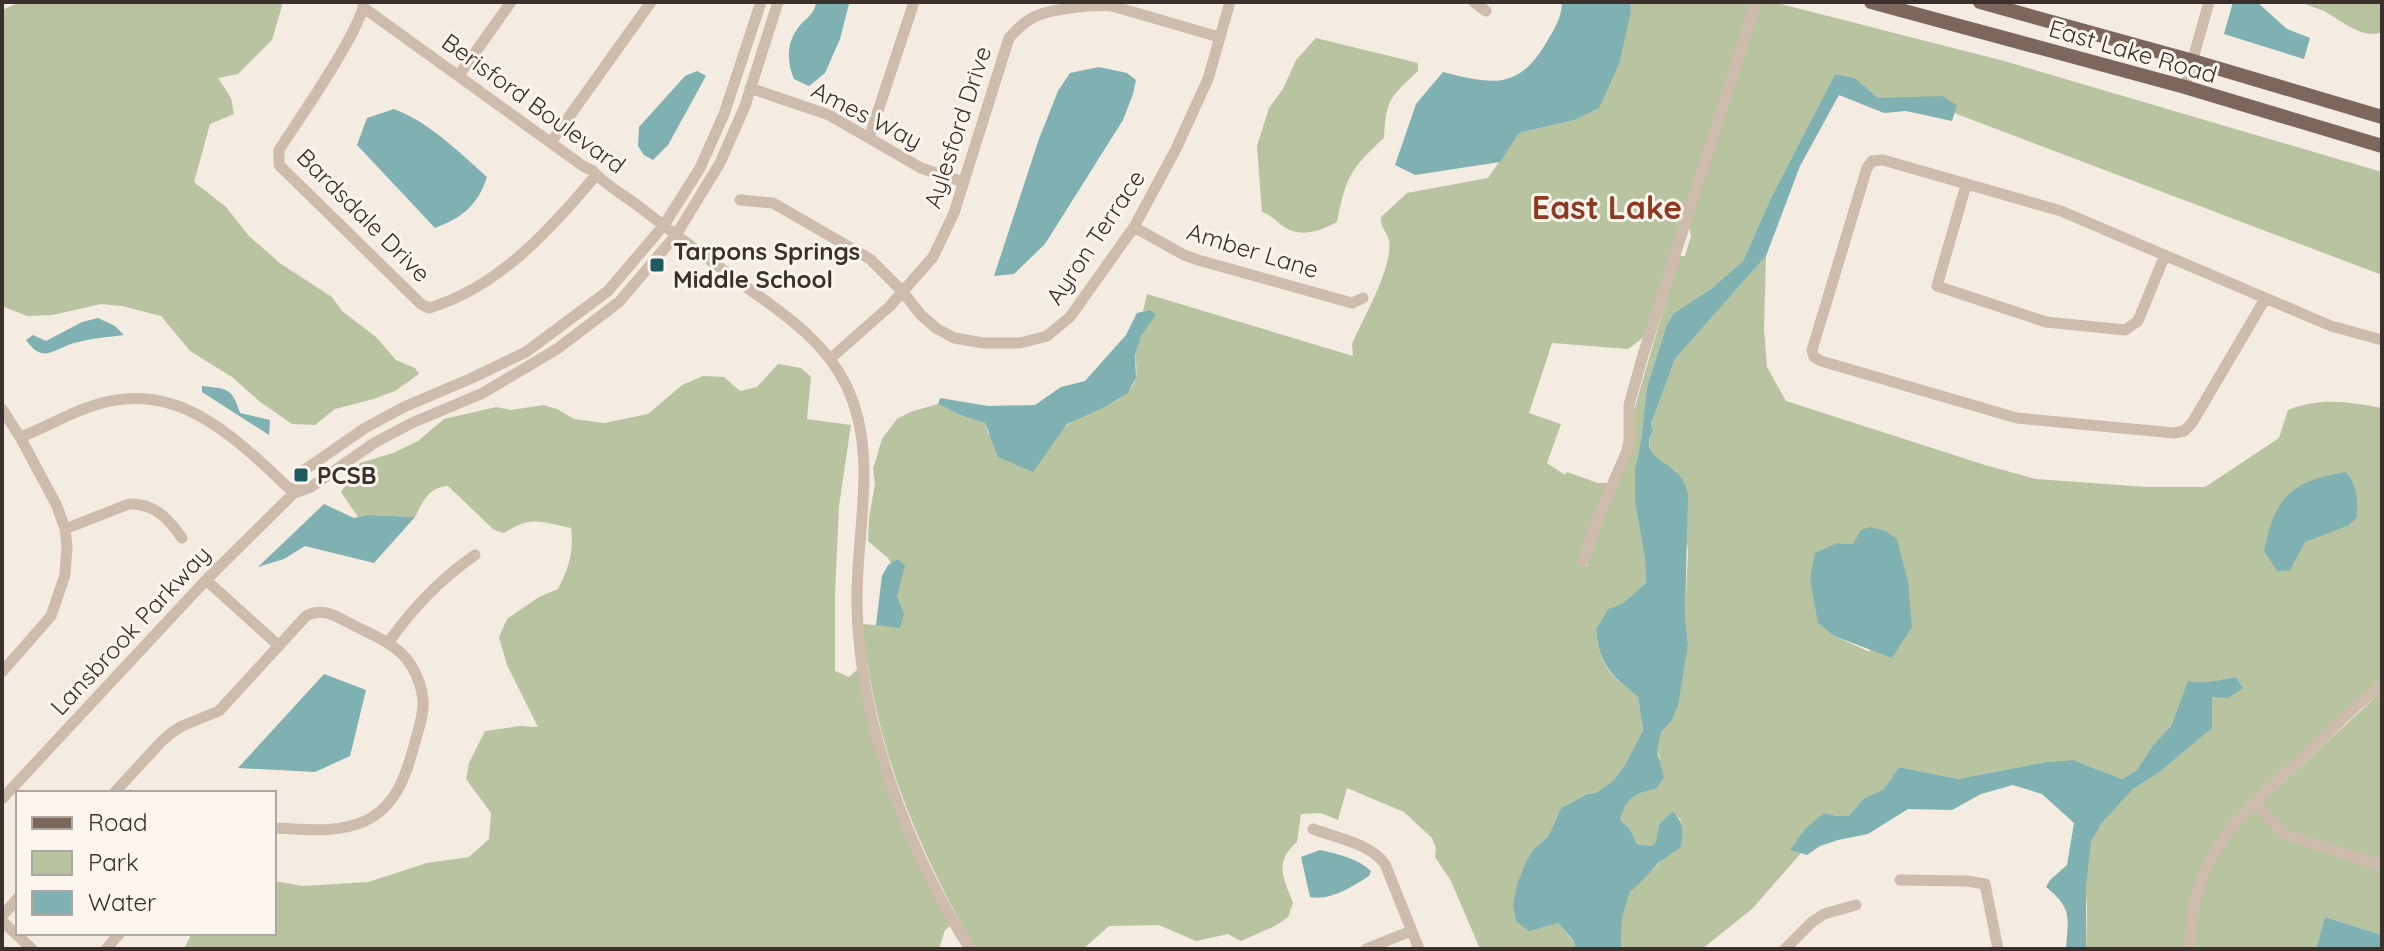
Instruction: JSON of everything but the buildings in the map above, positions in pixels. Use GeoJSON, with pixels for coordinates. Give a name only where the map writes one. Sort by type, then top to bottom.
{"type":"FeatureCollection","features":[{"type":"Feature","properties":{"kind":"main road","name":"East Lake Road"},"geometry":{"type":"LineString","coordinates":[[1871,2],[2185,87],[2382,146]]}},
{"type":"Feature","properties":{"kind":"main road","name":"East Lake Road"},"geometry":{"type":"LineString","coordinates":[[1980,2],[2382,117]]}},
{"type":"Feature","properties":{"kind":"street"},"geometry":{"type":"LineString","coordinates":[[459,75],[511,2]]}},
{"type":"Feature","properties":{"kind":"street"},"geometry":{"type":"LineString","coordinates":[[551,142],[651,2]]}},
{"type":"Feature","properties":{"kind":"street"},"geometry":{"type":"LineString","coordinates":[[664,225],[691,184],[713,141],[733,92],[761,2]]}},
{"type":"Feature","properties":{"kind":"street","name":"Lansbrook Parkway"},"geometry":{"type":"LineString","coordinates":[[294,493],[311,487],[374,443],[483,393],[557,349],[619,302],[676,235],[720,163],[737,125],[778,2]]}},
{"type":"Feature","properties":{"kind":"street"},"geometry":{"type":"LineString","coordinates":[[869,138],[914,2]]}},
{"type":"Feature","properties":{"kind":"street","name":"Ayron Terrace"},"geometry":{"type":"LineString","coordinates":[[740,200],[773,203],[870,259],[921,315],[954,338],[983,343],[1020,343],[1047,336],[1070,317],[1134,227],[1208,79],[1230,2]]}},
{"type":"Feature","properties":{"kind":"street"},"geometry":{"type":"LineString","coordinates":[[1474,2],[1486,11]]}},
{"type":"Feature","properties":{"kind":"street"},"geometry":{"type":"LineString","coordinates":[[1583,561],[1627,451],[1629,405],[1643,355],[1756,2]]}},
{"type":"Feature","properties":{"kind":"street"},"geometry":{"type":"LineString","coordinates":[[2185,87],[2209,2]]}},
{"type":"Feature","properties":{"kind":"street","name":"Aylesford Drive"},"geometry":{"type":"LineString","coordinates":[[830,359],[870,325],[933,257],[954,213],[1009,38],[1024,23],[1039,14],[1097,4],[1219,37]]}},
{"type":"Feature","properties":{"kind":"street","name":"Berisford Boulevard"},"geometry":{"type":"LineString","coordinates":[[364,5],[801,328],[830,359],[853,402],[864,447],[857,609],[870,710],[891,783],[906,821],[936,888],[970,949]]}},
{"type":"Feature","properties":{"kind":"street","name":"Bardsdale Drive"},"geometry":{"type":"LineString","coordinates":[[364,5],[350,35],[279,150],[279,165],[421,304],[429,308],[473,288],[526,252],[596,175]]}},
{"type":"Feature","properties":{"kind":"street","name":"Ames Way"},"geometry":{"type":"LineString","coordinates":[[750,88],[829,115],[921,168],[963,182]]}},
{"type":"Feature","properties":{"kind":"street"},"geometry":{"type":"LineString","coordinates":[[2265,299],[2192,423],[2184,431],[2174,433],[2017,418],[1814,357],[1812,350],[1867,168],[1872,161],[1883,160],[2061,211],[2331,326],[2382,340]]}},
{"type":"Feature","properties":{"kind":"street"},"geometry":{"type":"LineString","coordinates":[[1966,185],[1937,286],[2046,322],[2125,330],[2138,321],[2165,255]]}},
{"type":"Feature","properties":{"kind":"street","name":"Lansbrook Parkway"},"geometry":{"type":"LineString","coordinates":[[2,799],[206,580],[294,493],[303,471],[365,428],[404,407],[526,352],[608,291],[664,225]]}},
{"type":"Feature","properties":{"kind":"street","name":"Amber Lane"},"geometry":{"type":"LineString","coordinates":[[1134,227],[1198,260],[1352,303],[1363,298]]}},
{"type":"Feature","properties":{"kind":"street"},"geometry":{"type":"LineString","coordinates":[[20,437],[94,405],[125,399],[166,402],[190,411],[229,434],[294,493]]}},
{"type":"Feature","properties":{"kind":"street"},"geometry":{"type":"LineString","coordinates":[[2,409],[57,506],[67,546],[65,575],[57,604],[41,630],[2,672]]}},
{"type":"Feature","properties":{"kind":"street"},"geometry":{"type":"LineString","coordinates":[[65,529],[129,504],[137,504],[157,510],[172,523],[182,538]]}},
{"type":"Feature","properties":{"kind":"street"},"geometry":{"type":"LineString","coordinates":[[388,643],[402,623],[458,567],[475,555]]}},
{"type":"Feature","properties":{"kind":"street"},"geometry":{"type":"LineString","coordinates":[[206,580],[279,646]]}},
{"type":"Feature","properties":{"kind":"street"},"geometry":{"type":"LineString","coordinates":[[116,791],[171,733],[219,711],[306,616],[320,611],[388,643],[404,655],[412,666],[423,698],[422,717],[409,765],[393,798],[383,810],[353,826],[338,829],[276,828]]}},
{"type":"Feature","properties":{"kind":"street"},"geometry":{"type":"LineString","coordinates":[[2190,949],[2192,912],[2205,869],[2227,832],[2255,802],[2382,685]]}},
{"type":"Feature","properties":{"kind":"street"},"geometry":{"type":"LineString","coordinates":[[2255,802],[2284,834],[2382,866]]}},
{"type":"Feature","properties":{"kind":"street"},"geometry":{"type":"LineString","coordinates":[[1313,829],[1369,849],[1379,857],[1385,864],[1419,949]]}},
{"type":"Feature","properties":{"kind":"street"},"geometry":{"type":"LineString","coordinates":[[1900,880],[1985,884],[1998,949]]}},
{"type":"Feature","properties":{"kind":"street"},"geometry":{"type":"LineString","coordinates":[[16,900],[2,918],[16,932]]}},
{"type":"Feature","properties":{"kind":"street"},"geometry":{"type":"LineString","coordinates":[[1785,949],[1824,914],[1856,905]]}},
{"type":"Feature","properties":{"kind":"street"},"geometry":{"type":"LineString","coordinates":[[1366,949],[1411,931]]}},
{"type":"Feature","properties":{"kind":"green space"},"geometry":{"type":"Polygon","coordinates":[[[20,2],[283,2],[272,40],[238,74],[218,78],[231,98],[234,114],[210,124],[194,182],[226,207],[249,236],[281,264],[332,297],[342,311],[376,337],[396,360],[415,368],[419,374],[395,391],[335,409],[315,425],[292,424],[232,377],[190,351],[161,316],[101,304],[53,315],[27,316],[2,306],[2,10],[20,2]]]}},
{"type":"Feature","properties":{"kind":"green space"},"geometry":{"type":"Polygon","coordinates":[[[1630,2],[1751,2],[1644,337],[1628,349],[1552,343],[1529,413],[1561,424],[1547,463],[1565,475],[1567,472],[1598,483],[1608,483],[1578,564],[1587,566],[1680,256],[1685,256],[1691,236],[1689,227],[1761,2],[1773,2],[2004,61],[2382,172],[2382,275],[1954,113],[1956,105],[1878,98],[1855,78],[1835,74],[1771,198],[1743,261],[1711,289],[1674,313],[1667,324],[1647,387],[1635,469],[1635,502],[1646,583],[1623,603],[1608,609],[1596,629],[1603,661],[1620,682],[1638,697],[1643,730],[1614,780],[1596,793],[1585,794],[1561,808],[1548,837],[1534,849],[1541,927],[1558,923],[1576,949],[1480,949],[1451,881],[1435,857],[1432,838],[1404,812],[1347,788],[1338,820],[1321,813],[1301,814],[1297,842],[1283,864],[1284,878],[1293,903],[1288,917],[1241,941],[1228,934],[1196,941],[1159,925],[1109,926],[1083,949],[975,949],[934,870],[901,793],[877,713],[868,670],[862,624],[876,625],[897,596],[898,560],[891,564],[868,541],[875,484],[873,469],[882,439],[897,419],[938,404],[985,423],[988,434],[1053,442],[1067,425],[1109,405],[1133,386],[1136,351],[1148,317],[1149,310],[1143,311],[1147,294],[1353,356],[1352,344],[1376,293],[1389,252],[1389,241],[1381,217],[1407,193],[1488,178],[1519,133],[1574,120],[1631,11],[1630,2]]]}},
{"type":"Feature","properties":{"kind":"green space"},"geometry":{"type":"Polygon","coordinates":[[[2300,2],[2382,2],[2382,32],[2359,31],[2324,11],[2300,2]]]}},
{"type":"Feature","properties":{"kind":"green space"},"geometry":{"type":"Polygon","coordinates":[[[1316,38],[1418,63],[1418,71],[1391,100],[1384,138],[1351,175],[1337,222],[1304,233],[1284,227],[1262,212],[1257,146],[1269,108],[1283,89],[1296,60],[1316,38]]]}},
{"type":"Feature","properties":{"kind":"green space"},"geometry":{"type":"Polygon","coordinates":[[[1766,256],[1764,329],[1767,367],[1786,401],[2036,479],[2147,487],[2205,487],[2279,438],[2288,410],[2324,402],[2382,408],[2382,679],[2257,794],[2220,836],[2195,885],[2188,914],[2185,949],[2086,949],[2083,851],[2102,823],[2133,789],[2161,771],[2212,728],[2212,697],[2243,688],[2236,677],[2188,682],[2171,726],[2153,745],[2137,770],[2122,779],[2073,760],[2046,762],[1958,779],[1899,767],[1884,789],[1863,799],[1849,816],[1824,813],[1791,850],[1801,853],[1752,909],[1702,949],[1621,949],[1622,918],[1630,892],[1665,857],[1681,820],[1673,811],[1659,824],[1652,846],[1637,844],[1630,829],[1620,820],[1624,806],[1660,757],[1657,752],[1661,732],[1671,722],[1688,645],[1685,615],[1688,551],[1676,471],[1654,455],[1649,444],[1653,431],[1651,424],[1675,359],[1766,256]],[[1837,543],[1818,623],[1834,636],[1870,652],[1853,544],[1837,543]]]}},
{"type":"Feature","properties":{"kind":"green space"},"geometry":{"type":"Polygon","coordinates":[[[778,364],[801,368],[811,377],[807,419],[851,425],[839,506],[835,671],[849,677],[858,669],[866,711],[951,925],[945,930],[939,949],[184,949],[191,935],[276,935],[276,881],[303,886],[368,882],[427,863],[469,857],[489,839],[491,813],[466,779],[469,763],[485,731],[538,727],[507,665],[499,637],[507,619],[539,597],[558,589],[570,560],[571,528],[529,522],[504,533],[494,530],[448,486],[431,492],[415,517],[358,517],[341,492],[360,463],[418,441],[444,419],[496,407],[511,410],[543,405],[574,419],[604,423],[648,414],[682,385],[703,376],[724,377],[740,391],[757,387],[778,364]]]}},
{"type":"Feature","properties":{"kind":"green space"},"geometry":{"type":"Polygon","coordinates":[[[2382,691],[2382,862],[2286,830],[2261,803],[2382,691]]]}},
{"type":"Feature","properties":{"kind":"green space"},"geometry":{"type":"Polygon","coordinates":[[[2255,809],[2280,836],[2382,870],[2382,935],[2325,917],[2316,949],[2194,949],[2203,889],[2227,841],[2255,809]]]}},
{"type":"Feature","properties":{"kind":"water"},"geometry":{"type":"Polygon","coordinates":[[[816,2],[849,4],[840,39],[825,73],[809,86],[794,79],[789,53],[794,34],[812,13],[816,2]]]}},
{"type":"Feature","properties":{"kind":"water"},"geometry":{"type":"Polygon","coordinates":[[[1562,2],[1630,2],[1631,11],[1619,64],[1599,108],[1574,120],[1519,133],[1500,162],[1415,175],[1395,165],[1416,104],[1443,72],[1489,81],[1514,76],[1536,59],[1555,28],[1562,2]]]}},
{"type":"Feature","properties":{"kind":"water"},"geometry":{"type":"Polygon","coordinates":[[[2233,2],[2257,2],[2287,29],[2310,38],[2304,59],[2224,34],[2233,2]]]}},
{"type":"Feature","properties":{"kind":"water"},"geometry":{"type":"Polygon","coordinates":[[[1099,67],[1127,73],[1136,80],[1123,120],[1045,244],[1014,274],[994,276],[1058,91],[1070,73],[1099,67]]]}},
{"type":"Feature","properties":{"kind":"water"},"geometry":{"type":"Polygon","coordinates":[[[697,71],[706,76],[668,145],[653,160],[644,155],[638,146],[639,127],[685,76],[697,71]]]}},
{"type":"Feature","properties":{"kind":"water"},"geometry":{"type":"Polygon","coordinates":[[[1835,74],[1855,78],[1878,98],[1942,96],[1957,105],[1952,121],[1906,111],[1884,113],[1839,95],[1800,166],[1766,256],[1675,359],[1651,424],[1653,431],[1649,446],[1656,457],[1680,476],[1688,494],[1685,615],[1688,645],[1678,705],[1671,722],[1661,732],[1657,752],[1664,777],[1656,789],[1632,798],[1620,820],[1630,829],[1637,844],[1652,846],[1659,824],[1673,811],[1682,828],[1681,847],[1658,863],[1630,892],[1622,918],[1621,949],[1576,949],[1573,940],[1558,923],[1529,931],[1516,921],[1513,905],[1517,884],[1527,860],[1548,837],[1561,808],[1586,794],[1596,793],[1614,780],[1643,730],[1638,697],[1620,682],[1603,661],[1596,629],[1608,609],[1623,603],[1646,583],[1635,502],[1635,469],[1647,387],[1667,324],[1674,313],[1711,289],[1743,261],[1771,198],[1835,74]]]}},
{"type":"Feature","properties":{"kind":"water"},"geometry":{"type":"Polygon","coordinates":[[[394,109],[431,130],[487,177],[468,209],[435,228],[357,145],[367,118],[394,109]]]}},
{"type":"Feature","properties":{"kind":"water"},"geometry":{"type":"Polygon","coordinates":[[[1149,310],[1156,314],[1141,336],[1135,355],[1136,378],[1128,393],[1067,424],[1033,472],[998,457],[985,423],[938,404],[940,398],[988,406],[1035,405],[1061,387],[1085,381],[1126,335],[1137,313],[1149,310]]]}},
{"type":"Feature","properties":{"kind":"water"},"geometry":{"type":"Polygon","coordinates":[[[98,318],[115,326],[124,335],[70,344],[50,353],[38,352],[26,340],[33,335],[46,341],[82,322],[98,318]]]}},
{"type":"Feature","properties":{"kind":"water"},"geometry":{"type":"Polygon","coordinates":[[[202,386],[227,391],[234,398],[240,413],[270,420],[269,435],[202,392],[202,386]]]}},
{"type":"Feature","properties":{"kind":"water"},"geometry":{"type":"Polygon","coordinates":[[[2346,472],[2356,493],[2357,517],[2349,525],[2305,542],[2290,570],[2277,571],[2264,551],[2268,532],[2281,504],[2299,486],[2346,472]]]}},
{"type":"Feature","properties":{"kind":"water"},"geometry":{"type":"Polygon","coordinates":[[[324,504],[354,518],[367,515],[415,517],[374,563],[305,546],[284,559],[258,567],[324,504]]]}},
{"type":"Feature","properties":{"kind":"water"},"geometry":{"type":"Polygon","coordinates":[[[1870,527],[1885,531],[1897,539],[1908,582],[1912,627],[1892,658],[1834,636],[1818,623],[1810,579],[1815,553],[1837,543],[1853,544],[1861,530],[1870,527]]]}},
{"type":"Feature","properties":{"kind":"water"},"geometry":{"type":"Polygon","coordinates":[[[898,559],[905,566],[897,596],[904,614],[900,628],[876,625],[882,576],[888,565],[898,559]]]}},
{"type":"Feature","properties":{"kind":"water"},"geometry":{"type":"Polygon","coordinates":[[[324,674],[366,690],[350,756],[315,772],[238,768],[324,674]]]}},
{"type":"Feature","properties":{"kind":"water"},"geometry":{"type":"Polygon","coordinates":[[[2236,677],[2243,688],[2228,698],[2212,697],[2212,728],[2161,771],[2133,789],[2102,823],[2091,841],[2086,887],[2086,949],[2066,949],[2067,914],[2061,901],[2046,887],[2067,865],[2074,823],[2042,794],[2013,785],[1981,794],[1952,810],[1908,809],[1868,834],[1820,846],[1807,855],[1790,850],[1805,829],[1824,813],[1849,816],[1863,799],[1884,789],[1899,767],[1958,779],[2046,762],[2073,760],[2122,779],[2137,770],[2153,745],[2171,726],[2188,681],[2207,682],[2236,677]]]}},
{"type":"Feature","properties":{"kind":"water"},"geometry":{"type":"Polygon","coordinates":[[[1320,850],[1360,863],[1371,871],[1369,876],[1333,895],[1310,897],[1301,857],[1320,850]]]}},
{"type":"Feature","properties":{"kind":"water"},"geometry":{"type":"Polygon","coordinates":[[[2325,917],[2382,935],[2382,949],[2316,949],[2325,917]]]}},
{"type":"Feature","properties":{"kind":"place","name":"Tarpons Springs Middle School"},"geometry":{"type":"Point","coordinates":[657,265]}},
{"type":"Feature","properties":{"kind":"place","name":"PCSB"},"geometry":{"type":"Point","coordinates":[301,475]}},
{"type":"Feature","properties":{"kind":"district","name":"East Lake"},"geometry":{"type":"Point","coordinates":[1607,207]}}]}
